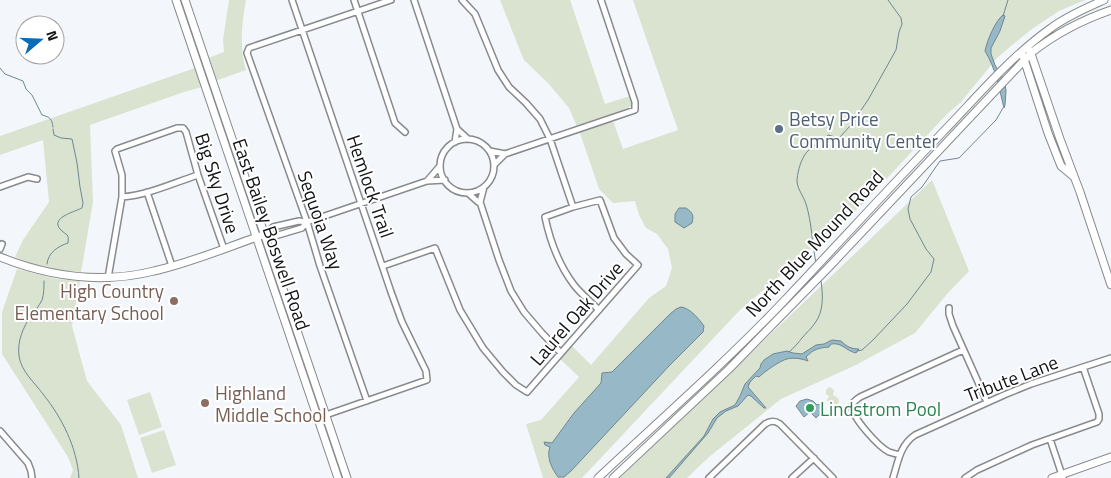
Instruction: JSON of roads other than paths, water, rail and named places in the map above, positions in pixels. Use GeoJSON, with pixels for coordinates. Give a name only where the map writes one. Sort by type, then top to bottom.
{"type":"FeatureCollection","features":[{"type":"Feature","properties":{"kind":"main road","name":"East Bailey Boswell Road"},"geometry":{"type":"LineString","coordinates":[[176,0],[338,477]]}},
{"type":"Feature","properties":{"kind":"main road","name":"East Bailey Boswell Road"},"geometry":{"type":"LineString","coordinates":[[185,0],[347,478]]}},
{"type":"Feature","properties":{"kind":"main road","name":"North Blue Mound Road"},"geometry":{"type":"LineString","coordinates":[[598,478],[730,355],[1020,52],[1068,17],[1104,0]]}},
{"type":"Feature","properties":{"kind":"main road","name":"North Blue Mound Road"},"geometry":{"type":"LineString","coordinates":[[613,478],[730,369],[1031,53],[1068,29],[1111,10]]}},
{"type":"Feature","properties":{"kind":"main road"},"geometry":{"type":"LineString","coordinates":[[1028,45],[1060,139],[1109,271],[1111,285]]}},
{"type":"Feature","properties":{"kind":"main road"},"geometry":{"type":"LineString","coordinates":[[1020,52],[1061,166],[1074,176]]}},
{"type":"Feature","properties":{"kind":"main road"},"geometry":{"type":"LineString","coordinates":[[0,257],[24,266],[61,275],[108,278],[138,275],[172,266],[265,235]]}},
{"type":"Feature","properties":{"kind":"main road"},"geometry":{"type":"LineString","coordinates":[[284,319],[292,316]]}},
{"type":"Feature","properties":{"kind":"main road"},"geometry":{"type":"LineString","coordinates":[[293,345],[301,343]]}},
{"type":"Feature","properties":{"kind":"main road"},"geometry":{"type":"LineString","coordinates":[[326,444],[333,446],[340,465],[344,470]]}},
{"type":"Feature","properties":{"kind":"main road"},"geometry":{"type":"LineString","coordinates":[[1052,478],[1111,457]]}},
{"type":"Feature","properties":{"kind":"street","name":"Hemlock Trail"},"geometry":{"type":"LineString","coordinates":[[292,0],[402,322],[426,370],[427,380],[367,401]]}},
{"type":"Feature","properties":{"kind":"street"},"geometry":{"type":"LineString","coordinates":[[354,0],[395,123],[405,132]]}},
{"type":"Feature","properties":{"kind":"street"},"geometry":{"type":"LineString","coordinates":[[303,30],[391,0]]}},
{"type":"Feature","properties":{"kind":"street"},"geometry":{"type":"LineString","coordinates":[[414,0],[457,129],[455,142]]}},
{"type":"Feature","properties":{"kind":"street"},"geometry":{"type":"LineString","coordinates":[[462,0],[475,14],[498,70],[509,87],[540,119],[550,139],[573,207],[545,217],[551,240],[561,265],[575,286],[599,310]]}},
{"type":"Feature","properties":{"kind":"street"},"geometry":{"type":"LineString","coordinates":[[494,165],[505,154],[635,110],[635,102],[600,0]]}},
{"type":"Feature","properties":{"kind":"street","name":"Sequoia Way"},"geometry":{"type":"LineString","coordinates":[[303,30],[249,48],[247,53],[307,222],[323,275],[367,401]]}},
{"type":"Feature","properties":{"kind":"street","name":"Big Sky Drive"},"geometry":{"type":"LineString","coordinates":[[122,197],[122,175],[115,151],[177,128],[183,128],[186,132],[198,174],[224,249]]}},
{"type":"Feature","properties":{"kind":"street"},"geometry":{"type":"LineString","coordinates":[[457,129],[468,139],[480,143],[490,151],[505,154]]}},
{"type":"Feature","properties":{"kind":"street"},"geometry":{"type":"LineString","coordinates":[[427,181],[440,166],[444,152],[455,142],[468,139]]}},
{"type":"Feature","properties":{"kind":"street"},"geometry":{"type":"LineString","coordinates":[[440,166],[442,175],[454,190],[468,193],[479,190],[490,181],[493,173],[494,165],[490,151]]}},
{"type":"Feature","properties":{"kind":"street"},"geometry":{"type":"LineString","coordinates":[[108,278],[122,197],[147,192],[198,174]]}},
{"type":"Feature","properties":{"kind":"street"},"geometry":{"type":"LineString","coordinates":[[0,187],[28,177],[37,179]]}},
{"type":"Feature","properties":{"kind":"street"},"geometry":{"type":"LineString","coordinates":[[265,235],[273,227],[299,221],[307,222],[427,181],[445,180]]}},
{"type":"Feature","properties":{"kind":"street"},"geometry":{"type":"LineString","coordinates":[[484,187],[480,202],[511,292],[524,312],[561,353]]}},
{"type":"Feature","properties":{"kind":"street"},"geometry":{"type":"LineString","coordinates":[[147,192],[172,266]]}},
{"type":"Feature","properties":{"kind":"street"},"geometry":{"type":"LineString","coordinates":[[468,193],[480,202]]}},
{"type":"Feature","properties":{"kind":"street","name":"Laurel Oak Drive"},"geometry":{"type":"LineString","coordinates":[[383,266],[435,248],[460,310],[483,348],[516,385],[527,392],[638,266],[614,238],[600,200],[573,207]]}},
{"type":"Feature","properties":{"kind":"street"},"geometry":{"type":"LineString","coordinates":[[265,235],[275,236],[302,228],[307,222]]}},
{"type":"Feature","properties":{"kind":"street"},"geometry":{"type":"LineString","coordinates":[[949,308],[951,320],[963,350],[987,402]]}},
{"type":"Feature","properties":{"kind":"street"},"geometry":{"type":"LineString","coordinates":[[900,455],[888,451],[863,427],[854,414],[852,404],[860,397],[963,350]]}},
{"type":"Feature","properties":{"kind":"street","name":"Tribute Lane"},"geometry":{"type":"LineString","coordinates":[[892,478],[900,455],[906,444],[915,435],[1030,384],[1111,358]]}},
{"type":"Feature","properties":{"kind":"street"},"geometry":{"type":"LineString","coordinates":[[964,478],[1032,445],[1097,422],[1099,414],[1083,367]]}},
{"type":"Feature","properties":{"kind":"street"},"geometry":{"type":"LineString","coordinates":[[317,418],[367,401]]}},
{"type":"Feature","properties":{"kind":"street"},"geometry":{"type":"LineString","coordinates":[[709,478],[765,424],[772,421],[780,424],[833,478]]}},
{"type":"Feature","properties":{"kind":"street"},"geometry":{"type":"LineString","coordinates":[[0,431],[28,464],[32,478]]}},
{"type":"Feature","properties":{"kind":"street"},"geometry":{"type":"LineString","coordinates":[[1050,439],[1062,476]]}},
{"type":"Feature","properties":{"kind":"street"},"geometry":{"type":"LineString","coordinates":[[792,478],[814,458]]}},
{"type":"Feature","properties":{"kind":"water"},"geometry":{"type":"Polygon","coordinates":[[[1003,15],[1005,16],[991,48],[991,54],[1005,82],[1004,108],[995,72],[985,51],[997,22],[1003,15]]]}},
{"type":"Feature","properties":{"kind":"water"},"geometry":{"type":"Polygon","coordinates":[[[679,208],[686,208],[693,216],[692,223],[684,228],[675,222],[675,214],[679,208]]]}},
{"type":"Feature","properties":{"kind":"water"},"geometry":{"type":"Polygon","coordinates":[[[681,307],[688,309],[697,317],[704,326],[703,332],[571,471],[564,477],[558,477],[550,463],[550,447],[545,445],[544,442],[552,443],[574,413],[601,383],[602,373],[612,372],[670,314],[681,307]]]}},
{"type":"Feature","properties":{"kind":"water"},"geometry":{"type":"Polygon","coordinates":[[[832,340],[841,341],[849,347],[859,349],[856,353],[841,345],[831,344],[829,347],[819,348],[811,352],[806,357],[808,361],[798,358],[787,359],[773,366],[759,377],[756,376],[748,387],[766,408],[748,395],[738,406],[726,411],[717,418],[708,433],[669,478],[666,478],[704,436],[713,419],[720,412],[735,405],[745,384],[760,368],[764,360],[773,354],[787,351],[802,354],[816,345],[832,340]]]}},
{"type":"Feature","properties":{"kind":"water","name":"Lindstrom Pool"},"geometry":{"type":"Polygon","coordinates":[[[807,399],[825,409],[816,418],[810,412],[804,417],[796,406],[800,401],[807,399]]]}},
{"type":"Feature","properties":{"kind":"waterway"},"geometry":{"type":"LineString","coordinates":[[816,263],[808,211],[797,182],[799,169],[804,156],[809,150],[828,135],[839,138],[850,126],[868,100],[896,50],[902,24],[901,18],[888,0]]}},
{"type":"Feature","properties":{"kind":"waterway"},"geometry":{"type":"LineString","coordinates":[[1003,16],[1008,0]]}},
{"type":"Feature","properties":{"kind":"waterway"},"geometry":{"type":"LineString","coordinates":[[0,68],[5,74],[23,81],[42,115],[50,119],[53,127]]}},
{"type":"Feature","properties":{"kind":"waterway"},"geometry":{"type":"LineString","coordinates":[[857,351],[862,350],[873,340],[907,304],[931,272],[934,259],[926,249],[910,219],[908,209],[911,197],[922,187],[940,161],[959,158],[996,120],[1003,108]]}},
{"type":"Feature","properties":{"kind":"waterway"},"geometry":{"type":"LineString","coordinates":[[47,264],[49,256],[58,248],[68,243],[68,236],[58,226],[58,222],[64,216],[82,208],[83,203],[72,139],[54,135],[53,129]]}},
{"type":"Feature","properties":{"kind":"waterway"},"geometry":{"type":"LineString","coordinates":[[44,281],[42,300],[28,320],[21,335],[19,356],[25,371],[50,403],[67,433],[78,466],[79,478]]}},
{"type":"Feature","properties":{"kind":"waterway"},"geometry":{"type":"LineString","coordinates":[[789,352],[818,318],[822,303],[821,281]]}},
{"type":"Feature","properties":{"kind":"place","name":"Betsy Price Community Center"},"geometry":{"type":"Point","coordinates":[779,129]}},
{"type":"Feature","properties":{"kind":"place","name":"High Country Elementary School"},"geometry":{"type":"Point","coordinates":[174,301]}},
{"type":"Feature","properties":{"kind":"place","name":"Highland Middle School"},"geometry":{"type":"Point","coordinates":[205,403]}},
{"type":"Feature","properties":{"kind":"place","name":"Lindstrom Pool"},"geometry":{"type":"Point","coordinates":[810,408]}}]}
